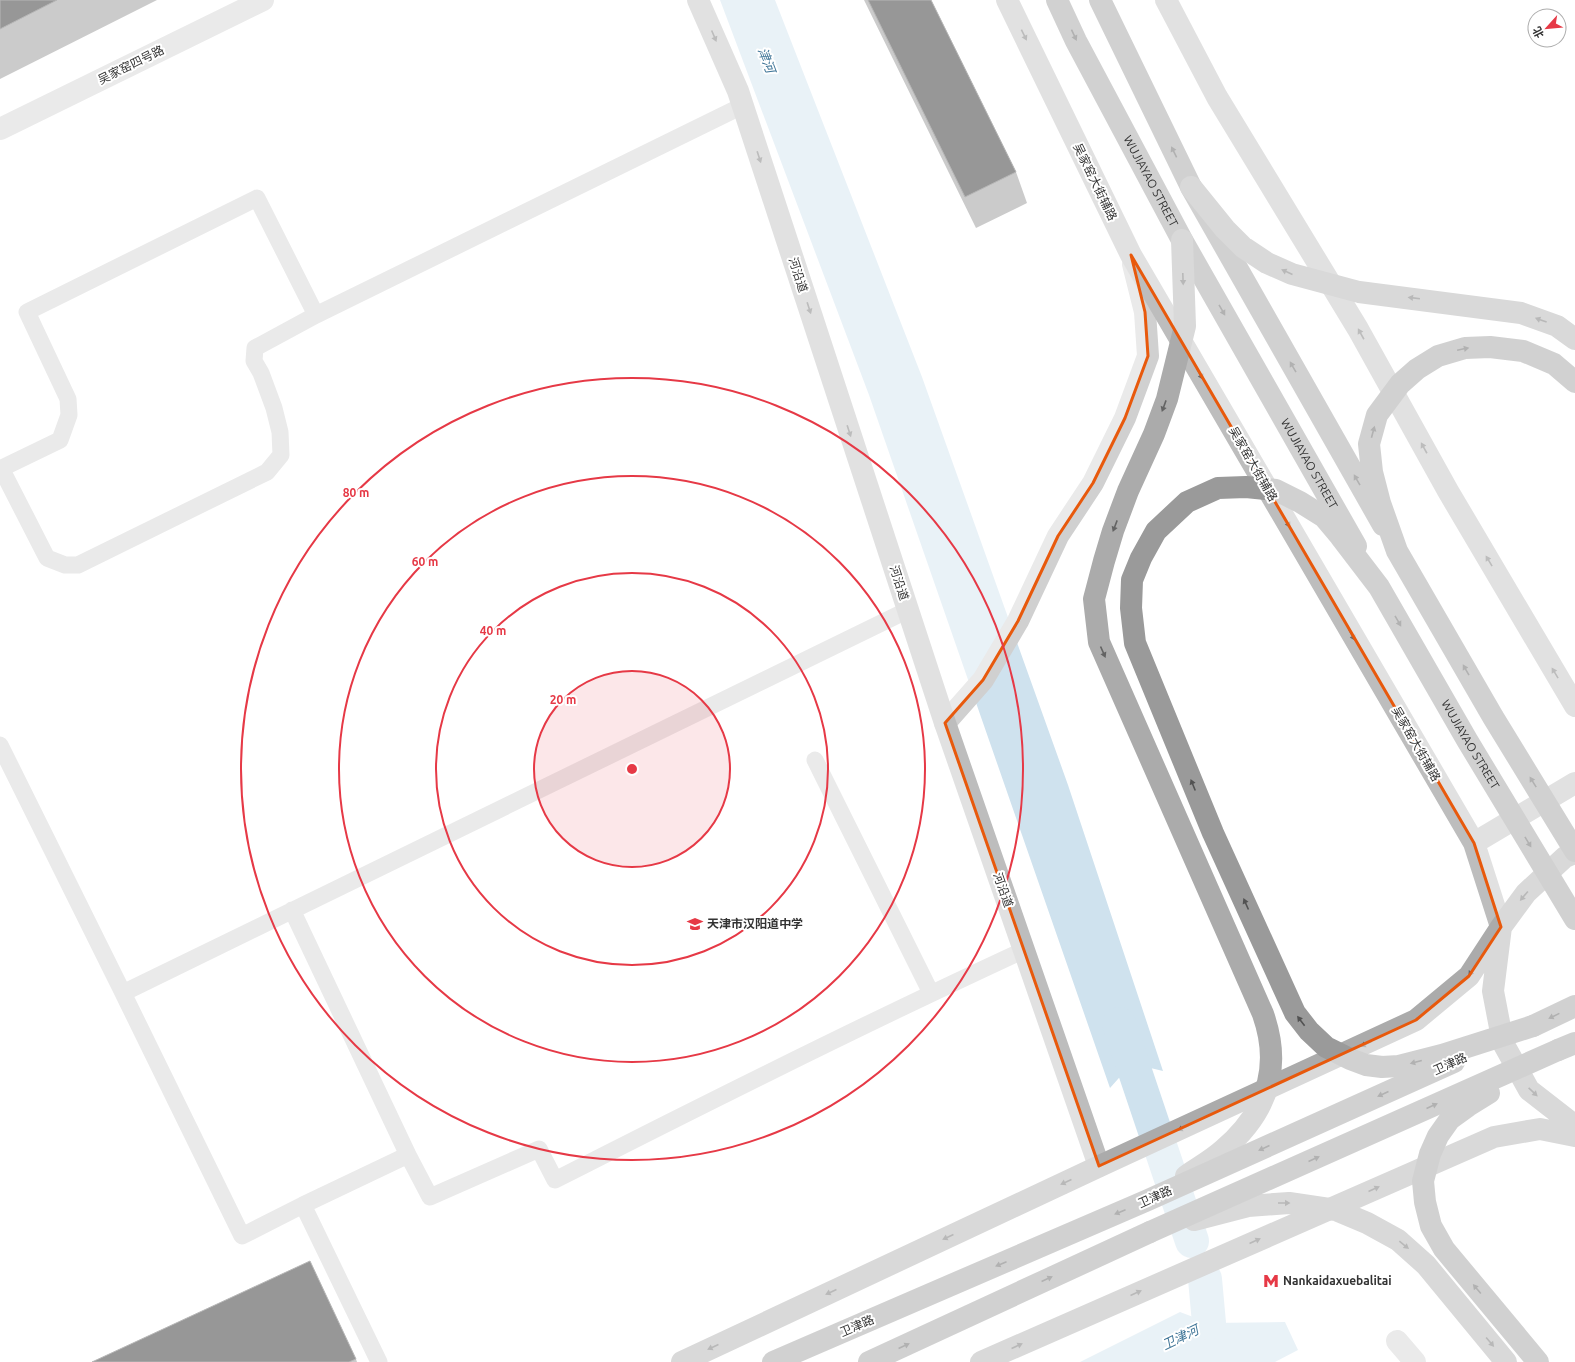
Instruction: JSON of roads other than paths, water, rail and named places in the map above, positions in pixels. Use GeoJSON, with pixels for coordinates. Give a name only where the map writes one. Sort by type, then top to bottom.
{"type":"FeatureCollection","features":[{"type":"Feature","properties":{"kind":"highway","name":"WUJIAYAO STREET"},"geometry":{"type":"LineString","coordinates":[[1057,0],[1076,41],[1182,240],[1463,733],[1575,919]]}},
{"type":"Feature","properties":{"kind":"highway"},"geometry":{"type":"LineString","coordinates":[[1100,0],[1191,187],[1397,551],[1493,717],[1575,852]]}},
{"type":"Feature","properties":{"kind":"highway"},"geometry":{"type":"LineString","coordinates":[[1397,551],[1380,503],[1372,472],[1369,444],[1377,415],[1400,384],[1417,369],[1438,356],[1465,348],[1490,347],[1524,351],[1554,364],[1575,382]]}},
{"type":"Feature","properties":{"kind":"highway"},"geometry":{"type":"LineString","coordinates":[[1379,587],[1324,517],[1300,502],[1276,490],[1246,487],[1218,488],[1187,502],[1156,531],[1141,558],[1132,580],[1131,608],[1135,643],[1213,833],[1295,1013],[1309,1031],[1326,1047],[1366,1065],[1382,1067],[1399,1066],[1442,1055],[1533,1026],[1575,1006]]}},
{"type":"Feature","properties":{"kind":"highway","name":"卫津路"},"geometry":{"type":"LineString","coordinates":[[773,1362],[1148,1200],[1533,1026]]}},
{"type":"Feature","properties":{"kind":"highway"},"geometry":{"type":"LineString","coordinates":[[869,1362],[1150,1232],[1566,1046]]}},
{"type":"Feature","properties":{"kind":"highway"},"geometry":{"type":"LineString","coordinates":[[1538,1362],[1444,1248],[1431,1226],[1425,1202],[1423,1181],[1438,1136],[1450,1119],[1468,1106],[1566,1046]]}},
{"type":"Feature","properties":{"kind":"main road"},"geometry":{"type":"LineString","coordinates":[[1191,187],[1225,229],[1244,247],[1267,263],[1292,274],[1359,292],[1521,313],[1557,326],[1575,339]]}},
{"type":"Feature","properties":{"kind":"main road"},"geometry":{"type":"LineString","coordinates":[[1148,1200],[1212,1159],[1236,1138],[1247,1126],[1259,1108],[1272,1070],[1272,1049],[1263,1014],[1099,642],[1097,628],[1094,599],[1104,561],[1113,531],[1128,491],[1154,434],[1167,399],[1185,326],[1182,240]]}},
{"type":"Feature","properties":{"kind":"main road"},"geometry":{"type":"LineString","coordinates":[[682,1362],[1416,1020],[1469,976],[1501,927],[1526,893],[1565,857],[1575,852]]}},
{"type":"Feature","properties":{"kind":"main road"},"geometry":{"type":"LineString","coordinates":[[1501,927],[1493,991],[1503,1043],[1529,1090],[1575,1124]]}},
{"type":"Feature","properties":{"kind":"main road"},"geometry":{"type":"LineString","coordinates":[[981,1362],[1494,1137],[1540,1130],[1575,1136]]}},
{"type":"Feature","properties":{"kind":"main road"},"geometry":{"type":"LineString","coordinates":[[1150,1232],[1222,1212],[1248,1206],[1273,1203],[1289,1203],[1336,1210],[1384,1231],[1414,1253],[1426,1265],[1506,1362]]}},
{"type":"Feature","properties":{"kind":"street","name":"吴家窑四号路"},"geometry":{"type":"LineString","coordinates":[[0,129],[263,0]]}},
{"type":"Feature","properties":{"kind":"street","name":"河沿道"},"geometry":{"type":"LineString","coordinates":[[698,0],[738,91],[945,723],[1100,1166]]}},
{"type":"Feature","properties":{"kind":"street","name":"吴家窑大街辅路"},"geometry":{"type":"LineString","coordinates":[[1007,0],[1131,255],[1474,843],[1501,927]]}},
{"type":"Feature","properties":{"kind":"street"},"geometry":{"type":"LineString","coordinates":[[1166,0],[1217,97],[1358,329],[1448,491],[1575,706]]}},
{"type":"Feature","properties":{"kind":"street"},"geometry":{"type":"LineString","coordinates":[[945,723],[983,680],[1018,621],[1058,536],[1093,483],[1125,418],[1148,356],[1145,312],[1131,255]]}},
{"type":"Feature","properties":{"kind":"street"},"geometry":{"type":"LineString","coordinates":[[1474,843],[1575,783]]}},
{"type":"Feature","properties":{"kind":"street"},"geometry":{"type":"LineString","coordinates":[[1397,1340],[1415,1362]]}},
{"type":"Feature","properties":{"kind":"lane"},"geometry":{"type":"LineString","coordinates":[[316,315],[257,198],[26,312],[68,399],[69,415],[60,440],[1,468],[47,558],[65,565],[78,565],[267,472],[281,455],[280,432],[274,408],[261,374],[254,361],[256,348],[316,315],[742,106]]}},
{"type":"Feature","properties":{"kind":"lane"},"geometry":{"type":"LineString","coordinates":[[123,993],[908,610]]}},
{"type":"Feature","properties":{"kind":"lane"},"geometry":{"type":"LineString","coordinates":[[0,746],[242,1236],[408,1155]]}},
{"type":"Feature","properties":{"kind":"lane"},"geometry":{"type":"LineString","coordinates":[[815,760],[931,993]]}},
{"type":"Feature","properties":{"kind":"lane"},"geometry":{"type":"LineString","coordinates":[[292,910],[408,1155],[430,1197],[539,1149],[554,1180],[736,1088],[931,993],[1024,950]]}},
{"type":"Feature","properties":{"kind":"lane"},"geometry":{"type":"LineString","coordinates":[[303,1205],[379,1362]]}},
{"type":"Feature","properties":{"kind":"water","name":"津河"},"geometry":{"type":"Polygon","coordinates":[[[720,0],[775,0],[922,377],[1068,785],[1163,1071],[1138,1065],[1126,1070],[1110,1088],[869,395],[720,0]]]}},
{"type":"Feature","properties":{"kind":"water","name":"卫津河"},"geometry":{"type":"Polygon","coordinates":[[[1180,1312],[1209,1323],[1285,1322],[1298,1350],[1275,1362],[1080,1362],[1180,1312]]]}},
{"type":"Feature","properties":{"kind":"waterway"},"geometry":{"type":"LineString","coordinates":[[1119,1024],[1192,1241]]}},
{"type":"Feature","properties":{"kind":"waterway"},"geometry":{"type":"LineString","coordinates":[[1205,1279],[1209,1323]]}},
{"type":"Feature","properties":{"kind":"place","name":"天津市汉阳道中学"},"geometry":{"type":"Point","coordinates":[695,924]}},
{"type":"Feature","properties":{"kind":"place","name":"Nankaidaxuebalitai"},"geometry":{"type":"Point","coordinates":[1271,1281]}}]}
